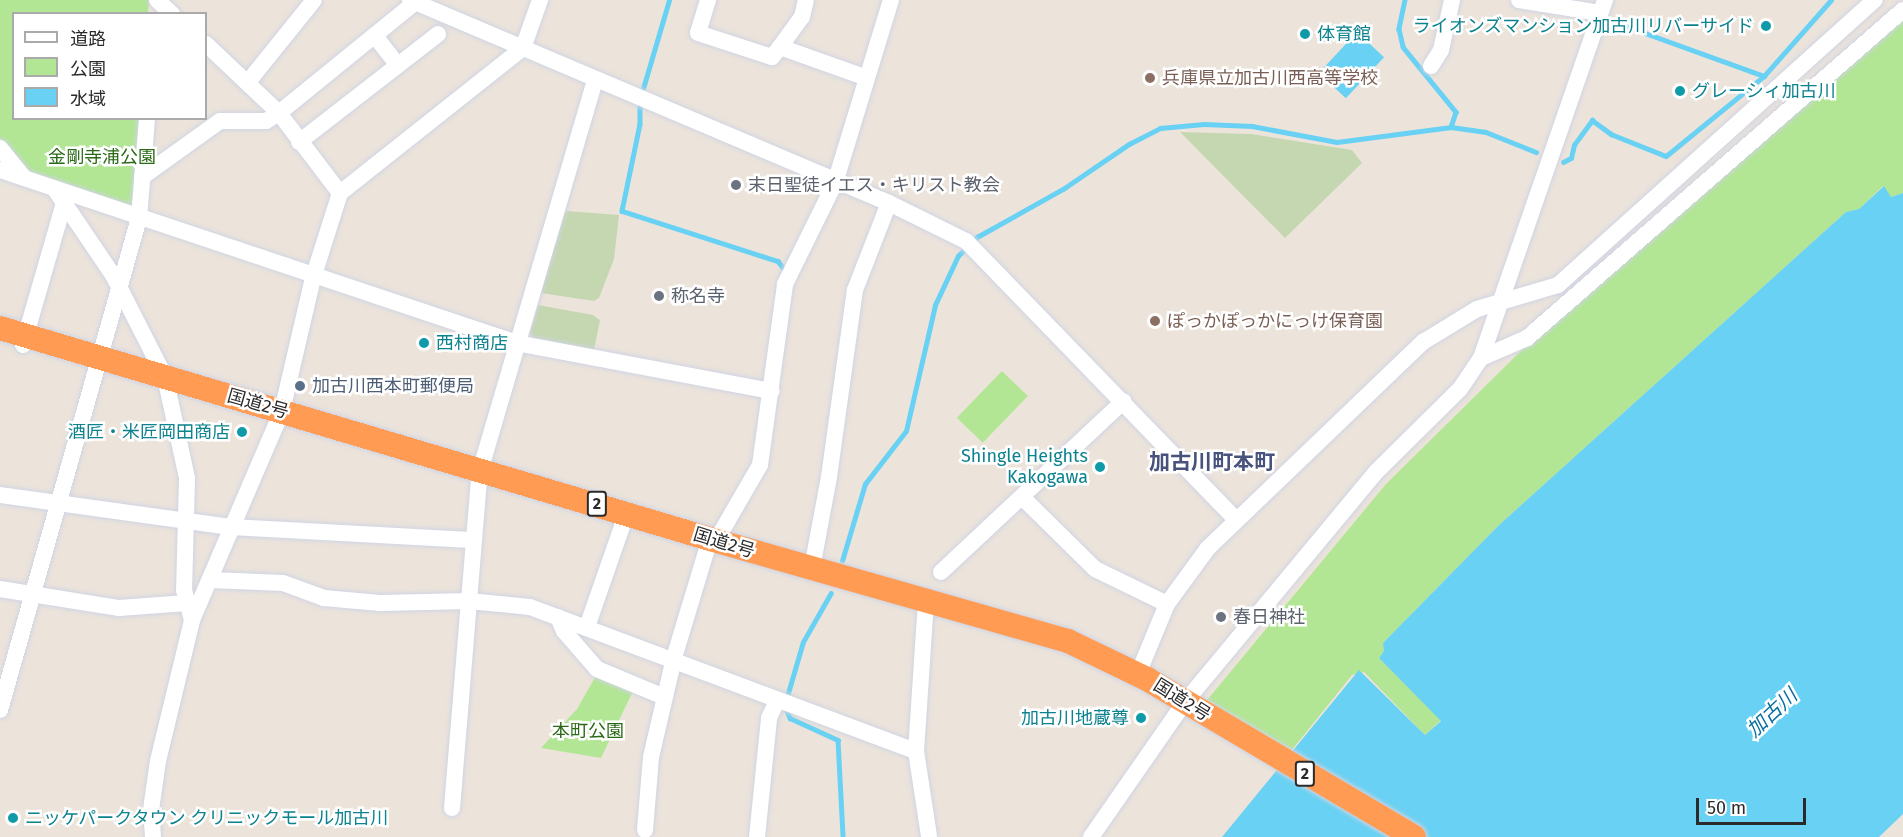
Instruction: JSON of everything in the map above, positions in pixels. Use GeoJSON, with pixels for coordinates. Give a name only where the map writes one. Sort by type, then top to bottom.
{"type":"FeatureCollection","features":[{"type":"Feature","properties":{"kind":"highway","name":"国道2号"},"geometry":{"type":"LineString","coordinates":[[0,328],[24,340],[165,377],[480,471],[627,512],[710,540],[1068,641],[1138,674],[1414,837]]}},
{"type":"Feature","properties":{"kind":"street"},"geometry":{"type":"LineString","coordinates":[[157,0],[170,12]]}},
{"type":"Feature","properties":{"kind":"street"},"geometry":{"type":"LineString","coordinates":[[248,82],[314,0]]}},
{"type":"Feature","properties":{"kind":"street"},"geometry":{"type":"LineString","coordinates":[[153,837],[151,810],[158,762],[192,620],[212,580],[230,527],[282,411],[313,278],[340,193],[523,48],[540,0]]}},
{"type":"Feature","properties":{"kind":"street"},"geometry":{"type":"LineString","coordinates":[[708,0],[698,33],[772,57],[802,17],[806,0]]}},
{"type":"Feature","properties":{"kind":"street"},"geometry":{"type":"LineString","coordinates":[[645,830],[651,758],[662,696],[710,540],[720,534],[760,465],[785,284],[835,183],[891,0]]}},
{"type":"Feature","properties":{"kind":"street"},"geometry":{"type":"LineString","coordinates":[[1431,66],[1445,52],[1452,0]]}},
{"type":"Feature","properties":{"kind":"street"},"geometry":{"type":"LineString","coordinates":[[1091,837],[1191,706],[1376,472],[1460,389],[1481,358],[1502,303],[1603,6],[1519,0]]}},
{"type":"Feature","properties":{"kind":"street"},"geometry":{"type":"LineString","coordinates":[[1138,674],[1167,603],[1193,566],[1236,520],[1423,342],[1478,309],[1558,285],[1874,0]]}},
{"type":"Feature","properties":{"kind":"street"},"geometry":{"type":"LineString","coordinates":[[142,177],[220,121],[266,121],[279,113],[415,1],[835,183],[889,203],[968,243],[1124,401],[1236,520]]}},
{"type":"Feature","properties":{"kind":"street"},"geometry":{"type":"LineString","coordinates":[[1481,358],[1527,338],[1903,10]]}},
{"type":"Feature","properties":{"kind":"street"},"geometry":{"type":"LineString","coordinates":[[299,142],[438,34]]}},
{"type":"Feature","properties":{"kind":"street"},"geometry":{"type":"LineString","coordinates":[[375,36],[398,65]]}},
{"type":"Feature","properties":{"kind":"street"},"geometry":{"type":"LineString","coordinates":[[207,45],[279,113],[340,193]]}},
{"type":"Feature","properties":{"kind":"street"},"geometry":{"type":"LineString","coordinates":[[780,47],[867,78]]}},
{"type":"Feature","properties":{"kind":"street"},"geometry":{"type":"LineString","coordinates":[[452,808],[472,540],[480,471],[595,80]]}},
{"type":"Feature","properties":{"kind":"street"},"geometry":{"type":"LineString","coordinates":[[0,710],[139,218],[147,120]]}},
{"type":"Feature","properties":{"kind":"street"},"geometry":{"type":"LineString","coordinates":[[0,148],[25,179]]}},
{"type":"Feature","properties":{"kind":"street"},"geometry":{"type":"LineString","coordinates":[[0,170],[313,278],[517,343],[772,391]]}},
{"type":"Feature","properties":{"kind":"street"},"geometry":{"type":"LineString","coordinates":[[54,188],[119,286],[165,377],[187,478],[188,521],[184,590],[192,620]]}},
{"type":"Feature","properties":{"kind":"street"},"geometry":{"type":"LineString","coordinates":[[24,340],[64,203]]}},
{"type":"Feature","properties":{"kind":"street"},"geometry":{"type":"LineString","coordinates":[[812,568],[829,475],[855,290],[889,203]]}},
{"type":"Feature","properties":{"kind":"street"},"geometry":{"type":"LineString","coordinates":[[941,572],[1023,498],[1124,401]]}},
{"type":"Feature","properties":{"kind":"street"},"geometry":{"type":"LineString","coordinates":[[0,495],[230,527],[472,540]]}},
{"type":"Feature","properties":{"kind":"street"},"geometry":{"type":"LineString","coordinates":[[1023,498],[1095,569],[1167,603]]}},
{"type":"Feature","properties":{"kind":"street"},"geometry":{"type":"LineString","coordinates":[[587,627],[627,512]]}},
{"type":"Feature","properties":{"kind":"street"},"geometry":{"type":"LineString","coordinates":[[212,580],[283,583],[324,598],[380,603],[468,601],[530,607],[674,658],[784,703],[916,751]]}},
{"type":"Feature","properties":{"kind":"street"},"geometry":{"type":"LineString","coordinates":[[0,588],[119,608],[187,603]]}},
{"type":"Feature","properties":{"kind":"street"},"geometry":{"type":"LineString","coordinates":[[926,601],[916,751],[929,836]]}},
{"type":"Feature","properties":{"kind":"street"},"geometry":{"type":"LineString","coordinates":[[558,617],[564,631],[597,669],[662,696]]}},
{"type":"Feature","properties":{"kind":"street"},"geometry":{"type":"LineString","coordinates":[[757,837],[769,718],[784,703]]}},
{"type":"Feature","properties":{"kind":"green space","name":"金剛寺浦公園"},"geometry":{"type":"Polygon","coordinates":[[[0,0],[149,0],[148,12],[12,12],[12,120],[142,120],[138,201],[128,207],[29,171],[0,142],[0,0]]]}},
{"type":"Feature","properties":{"kind":"green space"},"geometry":{"type":"Polygon","coordinates":[[[1903,12],[1903,193],[1891,197],[1883,186],[1859,209],[1846,212],[1499,525],[1383,643],[1385,651],[1379,658],[1441,720],[1425,735],[1364,672],[1352,675],[1287,756],[1203,705],[1386,484],[1533,339],[1903,12]]]}},
{"type":"Feature","properties":{"kind":"green space"},"geometry":{"type":"Polygon","coordinates":[[[1180,132],[1251,134],[1352,150],[1362,163],[1285,238],[1180,132]]]}},
{"type":"Feature","properties":{"kind":"green space"},"geometry":{"type":"Polygon","coordinates":[[[563,212],[619,215],[614,259],[599,298],[594,301],[541,293],[563,212]]]}},
{"type":"Feature","properties":{"kind":"green space"},"geometry":{"type":"Polygon","coordinates":[[[538,305],[593,315],[600,320],[594,350],[533,339],[530,333],[538,305]]]}},
{"type":"Feature","properties":{"kind":"green space"},"geometry":{"type":"Polygon","coordinates":[[[1002,371],[1028,396],[983,443],[957,418],[1002,371]]]}},
{"type":"Feature","properties":{"kind":"green space","name":"本町公園"},"geometry":{"type":"Polygon","coordinates":[[[597,674],[633,691],[601,758],[541,748],[577,709],[597,674]]]}},
{"type":"Feature","properties":{"kind":"water"},"geometry":{"type":"Polygon","coordinates":[[[1357,32],[1384,57],[1346,98],[1319,73],[1357,32]]]}},
{"type":"Feature","properties":{"kind":"water","name":"加古川"},"geometry":{"type":"Polygon","coordinates":[[[1884,186],[1891,197],[1903,193],[1903,814],[1879,837],[1222,837],[1359,670],[1425,735],[1441,721],[1379,658],[1384,651],[1383,643],[1499,525],[1846,212],[1859,209],[1884,186]]]}},
{"type":"Feature","properties":{"kind":"waterway"},"geometry":{"type":"LineString","coordinates":[[642,92],[669,0]]}},
{"type":"Feature","properties":{"kind":"waterway"},"geometry":{"type":"LineString","coordinates":[[1405,0],[1399,29],[1403,47],[1456,112],[1451,127]]}},
{"type":"Feature","properties":{"kind":"waterway"},"geometry":{"type":"LineString","coordinates":[[1623,25],[1764,76],[1831,0]]}},
{"type":"Feature","properties":{"kind":"waterway"},"geometry":{"type":"LineString","coordinates":[[1563,162],[1571,158],[1574,145],[1592,120],[1611,134],[1666,156],[1764,76]]}},
{"type":"Feature","properties":{"kind":"waterway"},"geometry":{"type":"LineString","coordinates":[[640,107],[640,124],[622,211],[778,261],[784,269]]}},
{"type":"Feature","properties":{"kind":"waterway"},"geometry":{"type":"LineString","coordinates":[[842,561],[865,484],[906,431],[935,305],[958,256],[977,237],[1063,189],[1129,144],[1160,128],[1204,124],[1252,126],[1337,142],[1451,127],[1486,132],[1536,152]]}},
{"type":"Feature","properties":{"kind":"waterway"},"geometry":{"type":"LineString","coordinates":[[786,700],[803,642],[831,593]]}},
{"type":"Feature","properties":{"kind":"waterway"},"geometry":{"type":"LineString","coordinates":[[786,708],[790,718],[838,740],[843,835]]}},
{"type":"Feature","properties":{"kind":"place","name":"ライオンズマンション加古川リバーサイド"},"geometry":{"type":"Point","coordinates":[1766,26]}},
{"type":"Feature","properties":{"kind":"place","name":"体育館"},"geometry":{"type":"Point","coordinates":[1305,34]}},
{"type":"Feature","properties":{"kind":"place","name":"兵庫県立加古川西高等学校"},"geometry":{"type":"Point","coordinates":[1150,78]}},
{"type":"Feature","properties":{"kind":"place","name":"グレーシィ加古川"},"geometry":{"type":"Point","coordinates":[1680,91]}},
{"type":"Feature","properties":{"kind":"place","name":"末日聖徒イエス・キリスト教会"},"geometry":{"type":"Point","coordinates":[736,185]}},
{"type":"Feature","properties":{"kind":"place","name":"称名寺"},"geometry":{"type":"Point","coordinates":[659,296]}},
{"type":"Feature","properties":{"kind":"place","name":"ぽっかぽっかにっけ保育園"},"geometry":{"type":"Point","coordinates":[1155,321]}},
{"type":"Feature","properties":{"kind":"place","name":"西村商店"},"geometry":{"type":"Point","coordinates":[424,343]}},
{"type":"Feature","properties":{"kind":"place","name":"加古川西本町郵便局"},"geometry":{"type":"Point","coordinates":[300,386]}},
{"type":"Feature","properties":{"kind":"place","name":"酒匠・米匠岡田商店"},"geometry":{"type":"Point","coordinates":[242,432]}},
{"type":"Feature","properties":{"kind":"place","name":"Shingle Heights Kakogawa"},"geometry":{"type":"Point","coordinates":[1100,467]}},
{"type":"Feature","properties":{"kind":"place","name":"春日神社"},"geometry":{"type":"Point","coordinates":[1221,617]}},
{"type":"Feature","properties":{"kind":"place","name":"加古川地蔵尊"},"geometry":{"type":"Point","coordinates":[1141,718]}},
{"type":"Feature","properties":{"kind":"place","name":"ニッケパークタウン クリニックモール加古川"},"geometry":{"type":"Point","coordinates":[13,818]}},
{"type":"Feature","properties":{"kind":"district","name":"加古川町本町"},"geometry":{"type":"Point","coordinates":[1212,462]}}]}
